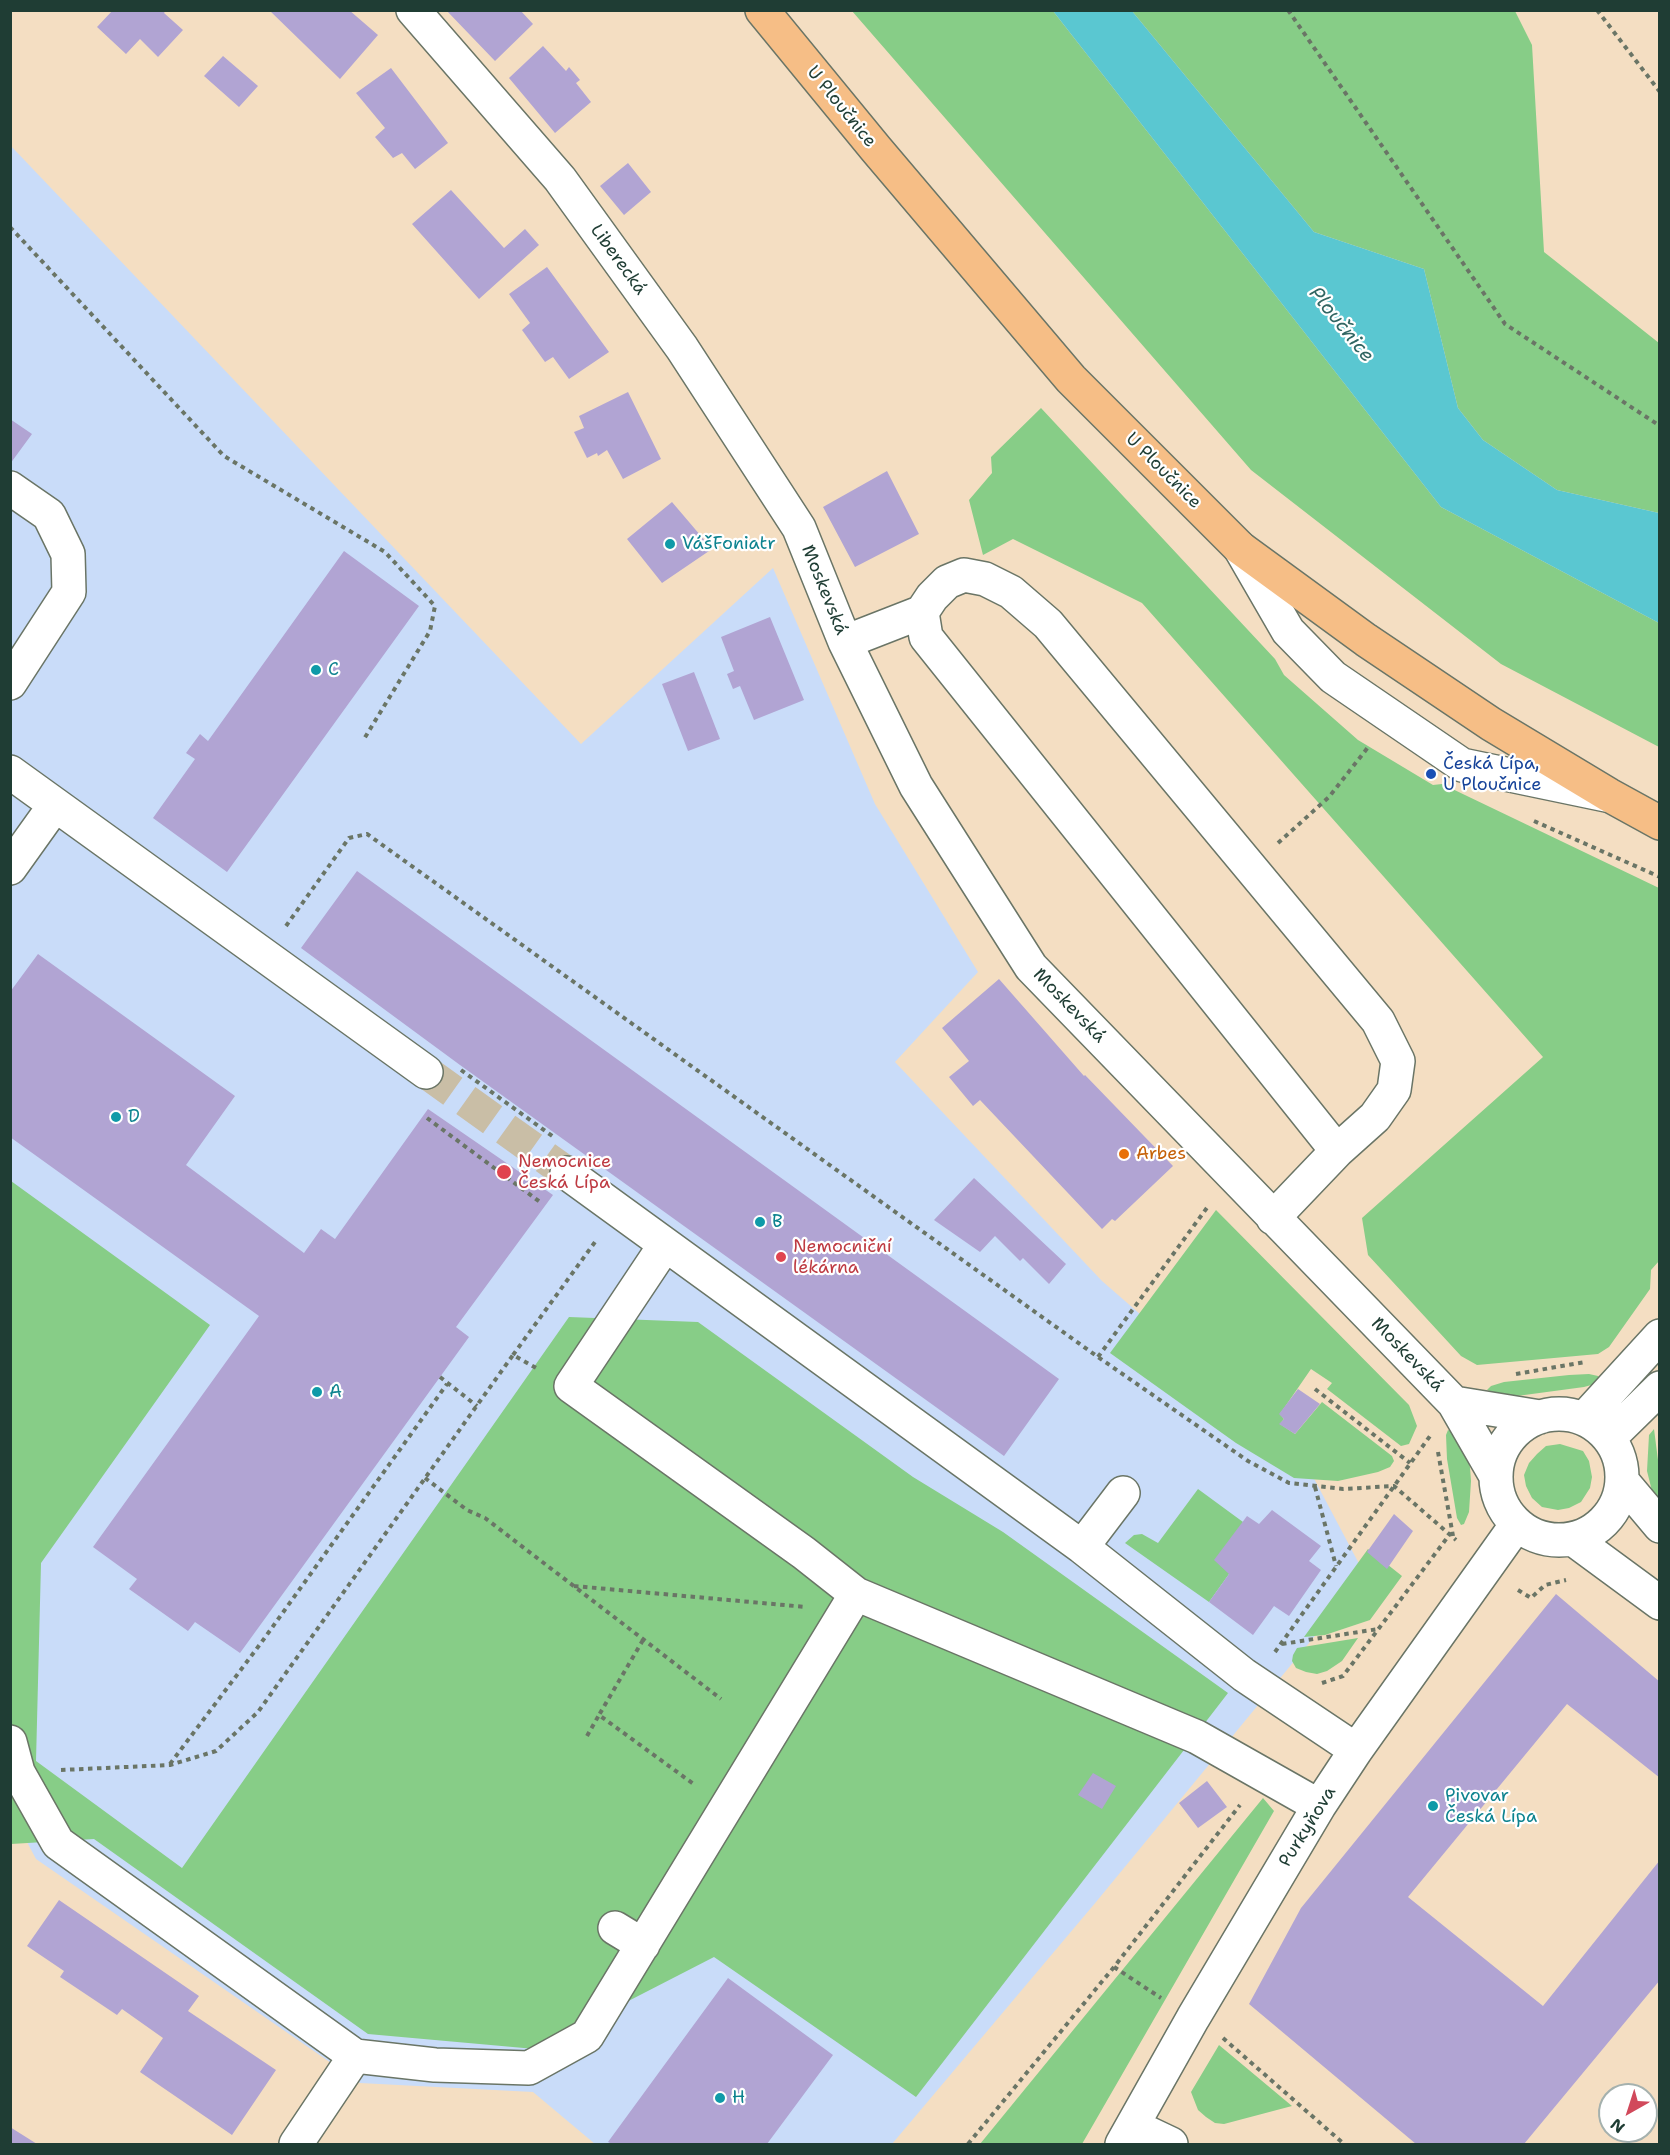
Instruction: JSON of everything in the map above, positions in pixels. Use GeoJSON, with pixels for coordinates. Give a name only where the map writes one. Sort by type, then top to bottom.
{"type":"FeatureCollection","features":[{"type":"Feature","properties":{"kind":"main road","name":"U Ploučnice"},"geometry":{"type":"LineString","coordinates":[[762,10],[876,149],[1071,379],[1240,549],[1366,640],[1491,724],[1659,823]]}},
{"type":"Feature","properties":{"kind":"street","name":"Liberecká"},"geometry":{"type":"LineString","coordinates":[[413,10],[560,179],[682,348],[799,528]]}},
{"type":"Feature","properties":{"kind":"street"},"geometry":{"type":"LineString","coordinates":[[10,488],[49,515],[68,555],[69,592],[10,683]]}},
{"type":"Feature","properties":{"kind":"street","name":"Moskevská"},"geometry":{"type":"LineString","coordinates":[[799,528],[845,642],[916,786],[1031,968],[1454,1403],[1496,1476]]}},
{"type":"Feature","properties":{"kind":"street"},"geometry":{"type":"LineString","coordinates":[[1240,549],[1288,631],[1333,677],[1462,765],[1609,795]]}},
{"type":"Feature","properties":{"kind":"street"},"geometry":{"type":"LineString","coordinates":[[845,642],[922,612],[932,597],[947,582],[964,576],[985,579],[1011,592],[1048,624],[1378,1021],[1398,1061],[1394,1090],[1375,1117],[1337,1151],[1273,1218]]}},
{"type":"Feature","properties":{"kind":"street"},"geometry":{"type":"LineString","coordinates":[[922,612],[926,637],[1337,1151]]}},
{"type":"Feature","properties":{"kind":"street"},"geometry":{"type":"LineString","coordinates":[[10,772],[426,1072]]}},
{"type":"Feature","properties":{"kind":"street"},"geometry":{"type":"LineString","coordinates":[[10,868],[55,805]]}},
{"type":"Feature","properties":{"kind":"street"},"geometry":{"type":"LineString","coordinates":[[567,1173],[1082,1547],[1244,1675],[1356,1750]]}},
{"type":"Feature","properties":{"kind":"street"},"geometry":{"type":"LineString","coordinates":[[665,1245],[571,1386],[794,1546],[851,1602],[1197,1737],[1319,1806]]}},
{"type":"Feature","properties":{"kind":"street"},"geometry":{"type":"LineString","coordinates":[[1597,1428],[1659,1336]]}},
{"type":"Feature","properties":{"kind":"street"},"geometry":{"type":"LineString","coordinates":[[1597,1428],[1659,1388]]}},
{"type":"Feature","properties":{"kind":"street"},"geometry":{"type":"LineString","coordinates":[[1454,1403],[1540,1417]]}},
{"type":"Feature","properties":{"kind":"street"},"geometry":{"type":"LineString","coordinates":[[1623,1482],[1615,1507],[1597,1527],[1573,1539],[1553,1540],[1534,1534],[1517,1524],[1506,1510],[1498,1494],[1496,1476],[1499,1459],[1508,1440],[1522,1426],[1540,1417],[1570,1414],[1597,1428],[1617,1451],[1623,1482],[1659,1526]]}},
{"type":"Feature","properties":{"kind":"street"},"geometry":{"type":"LineString","coordinates":[[1082,1547],[1123,1493]]}},
{"type":"Feature","properties":{"kind":"street","name":"Purkyňova"},"geometry":{"type":"LineString","coordinates":[[1127,2135],[1193,2018],[1319,1806],[1356,1750],[1517,1524]]}},
{"type":"Feature","properties":{"kind":"street"},"geometry":{"type":"LineString","coordinates":[[1573,1539],[1659,1603]]}},
{"type":"Feature","properties":{"kind":"street"},"geometry":{"type":"LineString","coordinates":[[14,1757],[58,1843],[355,2056],[435,2065],[529,2068],[587,2036],[851,1602]]}},
{"type":"Feature","properties":{"kind":"street"},"geometry":{"type":"LineString","coordinates":[[615,1928],[643,1945]]}},
{"type":"Feature","properties":{"kind":"street"},"geometry":{"type":"LineString","coordinates":[[296,2145],[355,2056]]}},
{"type":"Feature","properties":{"kind":"street"},"geometry":{"type":"LineString","coordinates":[[1127,2135],[1171,2145]]}},
{"type":"Feature","properties":{"kind":"path"},"geometry":{"type":"LineString","coordinates":[[1288,10],[1505,324],[1659,426]]}},
{"type":"Feature","properties":{"kind":"path"},"geometry":{"type":"LineString","coordinates":[[1598,10],[1659,92]]}},
{"type":"Feature","properties":{"kind":"path"},"geometry":{"type":"LineString","coordinates":[[10,227],[224,456],[385,552],[435,606],[430,631],[364,739]]}},
{"type":"Feature","properties":{"kind":"path"},"geometry":{"type":"LineString","coordinates":[[1251,868],[1329,796],[1370,746]]}},
{"type":"Feature","properties":{"kind":"path"},"geometry":{"type":"LineString","coordinates":[[1532,819],[1659,877]]}},
{"type":"Feature","properties":{"kind":"path"},"geometry":{"type":"LineString","coordinates":[[264,955],[349,838],[367,834],[1098,1357],[1248,1461],[1289,1483],[1343,1489],[1394,1486],[1453,1537]]}},
{"type":"Feature","properties":{"kind":"path"},"geometry":{"type":"LineString","coordinates":[[427,1118],[548,1208]]}},
{"type":"Feature","properties":{"kind":"path"},"geometry":{"type":"LineString","coordinates":[[1098,1357],[1214,1198]]}},
{"type":"Feature","properties":{"kind":"path"},"geometry":{"type":"LineString","coordinates":[[14,1757],[170,1765],[216,1751],[258,1712],[595,1242],[586,1235]]}},
{"type":"Feature","properties":{"kind":"path"},"geometry":{"type":"LineString","coordinates":[[513,1355],[571,1386]]}},
{"type":"Feature","properties":{"kind":"path"},"geometry":{"type":"LineString","coordinates":[[1504,1376],[1595,1361]]}},
{"type":"Feature","properties":{"kind":"path"},"geometry":{"type":"LineString","coordinates":[[440,1377],[477,1406]]}},
{"type":"Feature","properties":{"kind":"path"},"geometry":{"type":"LineString","coordinates":[[170,1765],[447,1384]]}},
{"type":"Feature","properties":{"kind":"path"},"geometry":{"type":"LineString","coordinates":[[1315,1389],[1410,1462]]}},
{"type":"Feature","properties":{"kind":"path"},"geometry":{"type":"LineString","coordinates":[[1268,1652],[1275,1652],[1434,1431],[1453,1537],[1343,1676],[1325,1683],[1316,1683]]}},
{"type":"Feature","properties":{"kind":"path"},"geometry":{"type":"LineString","coordinates":[[425,1478],[467,1510],[485,1518],[721,1699]]}},
{"type":"Feature","properties":{"kind":"path"},"geometry":{"type":"LineString","coordinates":[[1315,1487],[1336,1566]]}},
{"type":"Feature","properties":{"kind":"path"},"geometry":{"type":"LineString","coordinates":[[1518,1590],[1531,1598],[1545,1585],[1573,1578]]}},
{"type":"Feature","properties":{"kind":"path"},"geometry":{"type":"LineString","coordinates":[[574,1586],[851,1602]]}},
{"type":"Feature","properties":{"kind":"path"},"geometry":{"type":"LineString","coordinates":[[1281,1644],[1379,1628]]}},
{"type":"Feature","properties":{"kind":"path"},"geometry":{"type":"LineString","coordinates":[[587,1736],[643,1640]]}},
{"type":"Feature","properties":{"kind":"path"},"geometry":{"type":"LineString","coordinates":[[599,1715],[703,1790]]}},
{"type":"Feature","properties":{"kind":"path"},"geometry":{"type":"LineString","coordinates":[[968,2145],[1114,1967],[1241,1804]]}},
{"type":"Feature","properties":{"kind":"path"},"geometry":{"type":"LineString","coordinates":[[1114,1967],[1162,2000]]}},
{"type":"Feature","properties":{"kind":"path"},"geometry":{"type":"LineString","coordinates":[[1223,2038],[1344,2145]]}},
{"type":"Feature","properties":{"kind":"shaded area","name":"Nemocnice Česká Lípa"},"geometry":{"type":"Polygon","coordinates":[[[10,145],[581,744],[773,568],[875,804],[978,972],[895,1062],[1102,1281],[1301,1454],[1365,1575],[1096,1902],[892,2144],[595,2144],[533,2092],[360,2083],[36,1859],[11,1812],[10,145]]]}},
{"type":"Feature","properties":{"kind":"green space"},"geometry":{"type":"Polygon","coordinates":[[[852,11],[1053,11],[1441,507],[1659,623],[1659,747],[1501,664],[1251,470],[852,11]]]}},
{"type":"Feature","properties":{"kind":"green space"},"geometry":{"type":"Polygon","coordinates":[[[1132,11],[1515,11],[1532,45],[1544,252],[1659,343],[1659,513],[1557,490],[1483,440],[1458,408],[1424,269],[1314,232],[1132,11]]]}},
{"type":"Feature","properties":{"kind":"green space"},"geometry":{"type":"Polygon","coordinates":[[[1041,408],[1275,659],[1284,675],[1358,740],[1433,785],[1442,784],[1659,888],[1659,1261],[1651,1270],[1650,1289],[1609,1347],[1598,1354],[1477,1365],[1461,1356],[1368,1255],[1362,1218],[1543,1057],[1142,603],[1013,539],[983,555],[969,500],[992,473],[991,457],[1041,408]]]}},
{"type":"Feature","properties":{"kind":"green space"},"geometry":{"type":"Polygon","coordinates":[[[11,1181],[210,1325],[41,1563],[36,1761],[182,1868],[569,1317],[698,1322],[913,1477],[1003,1532],[1228,1693],[916,2097],[714,1957],[535,2049],[368,2034],[94,1839],[11,1844],[11,1181]]]}},
{"type":"Feature","properties":{"kind":"green space"},"geometry":{"type":"Polygon","coordinates":[[[1216,1210],[1409,1405],[1417,1426],[1409,1444],[1401,1446],[1327,1389],[1332,1383],[1311,1369],[1280,1414],[1284,1419],[1280,1424],[1295,1434],[1322,1402],[1392,1456],[1394,1461],[1390,1467],[1338,1481],[1294,1478],[1236,1443],[1110,1353],[1216,1210]]]}},
{"type":"Feature","properties":{"kind":"green space"},"geometry":{"type":"Polygon","coordinates":[[[1589,1374],[1598,1376],[1601,1380],[1584,1387],[1517,1396],[1501,1395],[1487,1390],[1491,1386],[1504,1382],[1589,1374]]]}},
{"type":"Feature","properties":{"kind":"green space"},"geometry":{"type":"Polygon","coordinates":[[[1654,1429],[1659,1468],[1659,1507],[1654,1499],[1647,1471],[1649,1435],[1654,1429]]]}},
{"type":"Feature","properties":{"kind":"green space"},"geometry":{"type":"Polygon","coordinates":[[[1448,1430],[1453,1432],[1465,1451],[1470,1467],[1469,1512],[1464,1524],[1461,1525],[1457,1518],[1447,1459],[1446,1435],[1448,1430]]]}},
{"type":"Feature","properties":{"kind":"green space"},"geometry":{"type":"Polygon","coordinates":[[[1560,1444],[1583,1451],[1589,1461],[1592,1477],[1590,1488],[1581,1502],[1558,1510],[1542,1507],[1532,1498],[1524,1475],[1529,1463],[1546,1446],[1560,1444]]]}},
{"type":"Feature","properties":{"kind":"green space"},"geometry":{"type":"Polygon","coordinates":[[[1198,1489],[1243,1522],[1229,1574],[1209,1602],[1125,1543],[1134,1535],[1142,1534],[1158,1543],[1198,1489]]]}},
{"type":"Feature","properties":{"kind":"green space"},"geometry":{"type":"Polygon","coordinates":[[[1368,1549],[1402,1576],[1370,1620],[1325,1635],[1304,1637],[1368,1549]]]}},
{"type":"Feature","properties":{"kind":"green space"},"geometry":{"type":"Polygon","coordinates":[[[1358,1638],[1342,1661],[1327,1671],[1317,1674],[1306,1672],[1296,1668],[1292,1661],[1297,1648],[1358,1638]]]}},
{"type":"Feature","properties":{"kind":"green space"},"geometry":{"type":"Polygon","coordinates":[[[1263,1798],[1274,1811],[1082,2144],[980,2144],[1263,1798]]]}},
{"type":"Feature","properties":{"kind":"green space"},"geometry":{"type":"Polygon","coordinates":[[[1219,2045],[1292,2106],[1224,2124],[1215,2123],[1206,2117],[1198,2110],[1191,2092],[1219,2045]]]}},
{"type":"Feature","properties":{"kind":"water","name":"Ploučnice"},"geometry":{"type":"Polygon","coordinates":[[[1053,11],[1132,11],[1314,232],[1424,269],[1458,408],[1483,440],[1557,490],[1659,513],[1659,623],[1441,507],[1053,11]]]}},
{"type":"Feature","properties":{"kind":"building"},"geometry":{"type":"Polygon","coordinates":[[[113,10],[166,10],[164,13],[183,30],[158,57],[140,39],[126,54],[97,27],[113,10]]]}},
{"type":"Feature","properties":{"kind":"building"},"geometry":{"type":"Polygon","coordinates":[[[269,10],[349,10],[378,35],[340,79],[269,10]]]}},
{"type":"Feature","properties":{"kind":"building"},"geometry":{"type":"Polygon","coordinates":[[[446,10],[520,10],[533,24],[495,61],[446,10]]]}},
{"type":"Feature","properties":{"kind":"building"},"geometry":{"type":"Polygon","coordinates":[[[543,46],[566,71],[569,67],[580,80],[576,83],[591,102],[555,133],[509,78],[543,46]]]}},
{"type":"Feature","properties":{"kind":"building"},"geometry":{"type":"Polygon","coordinates":[[[223,56],[258,86],[239,107],[204,76],[223,56]]]}},
{"type":"Feature","properties":{"kind":"building"},"geometry":{"type":"Polygon","coordinates":[[[391,68],[448,143],[415,169],[402,153],[393,158],[375,137],[385,128],[356,93],[391,68]]]}},
{"type":"Feature","properties":{"kind":"building"},"geometry":{"type":"Polygon","coordinates":[[[628,163],[651,192],[624,215],[600,186],[628,163]]]}},
{"type":"Feature","properties":{"kind":"building"},"geometry":{"type":"Polygon","coordinates":[[[451,190],[504,248],[525,229],[539,245],[479,299],[412,224],[451,190]]]}},
{"type":"Feature","properties":{"kind":"building"},"geometry":{"type":"Polygon","coordinates":[[[547,267],[609,352],[569,379],[553,357],[545,362],[522,330],[530,323],[509,294],[547,267]]]}},
{"type":"Feature","properties":{"kind":"building"},"geometry":{"type":"Polygon","coordinates":[[[628,392],[661,459],[623,479],[607,450],[598,456],[597,453],[587,458],[574,432],[584,428],[579,416],[628,392]]]}},
{"type":"Feature","properties":{"kind":"building"},"geometry":{"type":"Polygon","coordinates":[[[10,419],[32,434],[10,464],[10,419]]]}},
{"type":"Feature","properties":{"kind":"building"},"geometry":{"type":"Polygon","coordinates":[[[887,471],[919,534],[855,567],[823,507],[887,471]]]}},
{"type":"Feature","properties":{"kind":"building","name":"VášFoniatr"},"geometry":{"type":"Polygon","coordinates":[[[672,502],[712,549],[662,583],[627,539],[672,502]]]}},
{"type":"Feature","properties":{"kind":"building","name":"C"},"geometry":{"type":"Polygon","coordinates":[[[344,551],[419,606],[227,872],[153,818],[195,759],[186,753],[200,734],[208,741],[344,551]]]}},
{"type":"Feature","properties":{"kind":"building"},"geometry":{"type":"Polygon","coordinates":[[[770,617],[804,700],[754,720],[740,686],[733,689],[727,674],[734,671],[721,637],[770,617]]]}},
{"type":"Feature","properties":{"kind":"building"},"geometry":{"type":"Polygon","coordinates":[[[694,672],[720,739],[688,751],[662,684],[694,672]]]}},
{"type":"Feature","properties":{"kind":"building","name":"B"},"geometry":{"type":"Polygon","coordinates":[[[357,871],[1059,1379],[1004,1456],[301,948],[357,871]]]}},
{"type":"Feature","properties":{"kind":"building","name":"A"},"geometry":{"type":"Polygon","coordinates":[[[38,954],[235,1096],[186,1165],[304,1253],[321,1229],[335,1239],[428,1109],[553,1195],[456,1327],[469,1337],[240,1653],[195,1622],[188,1631],[129,1589],[137,1579],[93,1547],[259,1316],[10,1137],[10,992],[38,954]]]}},
{"type":"Feature","properties":{"kind":"building"},"geometry":{"type":"Polygon","coordinates":[[[999,979],[1084,1076],[1173,1166],[1115,1221],[1112,1219],[1102,1229],[980,1100],[973,1106],[949,1077],[969,1061],[942,1028],[999,979]]]}},
{"type":"Feature","properties":{"kind":"building"},"geometry":{"type":"Polygon","coordinates":[[[974,1178],[1066,1264],[1049,1284],[1023,1258],[1020,1261],[995,1236],[980,1252],[934,1220],[974,1178]]]}},
{"type":"Feature","properties":{"kind":"building"},"geometry":{"type":"Polygon","coordinates":[[[1298,1389],[1320,1404],[1295,1434],[1279,1424],[1284,1419],[1279,1414],[1298,1389]]]}},
{"type":"Feature","properties":{"kind":"building"},"geometry":{"type":"Polygon","coordinates":[[[1272,1510],[1321,1546],[1309,1561],[1321,1570],[1289,1616],[1274,1606],[1253,1635],[1209,1602],[1229,1574],[1214,1560],[1247,1516],[1259,1524],[1272,1510]]]}},
{"type":"Feature","properties":{"kind":"building"},"geometry":{"type":"Polygon","coordinates":[[[1394,1514],[1413,1531],[1387,1569],[1367,1552],[1394,1514]]]}},
{"type":"Feature","properties":{"kind":"building","name":"Pivovar Česká Lípa"},"geometry":{"type":"Polygon","coordinates":[[[1556,1594],[1660,1682],[1660,1778],[1567,1704],[1408,1897],[1543,2006],[1660,1860],[1660,1980],[1524,2144],[1416,2144],[1249,2004],[1301,1908],[1556,1594]]]}},
{"type":"Feature","properties":{"kind":"building"},"geometry":{"type":"Polygon","coordinates":[[[1093,1773],[1116,1786],[1102,1809],[1078,1795],[1093,1773]]]}},
{"type":"Feature","properties":{"kind":"building"},"geometry":{"type":"Polygon","coordinates":[[[1207,1781],[1227,1807],[1198,1828],[1179,1803],[1207,1781]]]}},
{"type":"Feature","properties":{"kind":"building"},"geometry":{"type":"Polygon","coordinates":[[[59,1900],[199,1996],[188,2011],[276,2070],[232,2135],[140,2072],[163,2038],[122,2009],[117,2015],[60,1977],[64,1971],[27,1946],[59,1900]]]}},
{"type":"Feature","properties":{"kind":"building","name":"H"},"geometry":{"type":"Polygon","coordinates":[[[728,1978],[833,2055],[767,2144],[612,2144],[608,2142],[728,1978]]]}},
{"type":"Feature","properties":{"kind":"building"},"geometry":{"type":"Polygon","coordinates":[[[10,2127],[37,2144],[10,2144],[10,2127]]]}},
{"type":"Feature","properties":{"kind":"tunnel"},"geometry":{"type":"LineString","coordinates":[[426,1072],[567,1173]]}},
{"type":"Feature","properties":{"kind":"place","name":"VášFoniatr"},"geometry":{"type":"Point","coordinates":[670,544]}},
{"type":"Feature","properties":{"kind":"place","name":"C"},"geometry":{"type":"Point","coordinates":[316,670]}},
{"type":"Feature","properties":{"kind":"place","name":"Česká Lípa, U Ploučnice"},"geometry":{"type":"Point","coordinates":[1431,774]}},
{"type":"Feature","properties":{"kind":"place","name":"D"},"geometry":{"type":"Point","coordinates":[116,1117]}},
{"type":"Feature","properties":{"kind":"place","name":"Arbes"},"geometry":{"type":"Point","coordinates":[1124,1154]}},
{"type":"Feature","properties":{"kind":"place","name":"Nemocnice Česká Lípa"},"geometry":{"type":"Point","coordinates":[504,1172]}},
{"type":"Feature","properties":{"kind":"place","name":"B"},"geometry":{"type":"Point","coordinates":[760,1222]}},
{"type":"Feature","properties":{"kind":"place","name":"Nemocniční lékárna"},"geometry":{"type":"Point","coordinates":[781,1257]}},
{"type":"Feature","properties":{"kind":"place","name":"A"},"geometry":{"type":"Point","coordinates":[317,1392]}},
{"type":"Feature","properties":{"kind":"place","name":"Pivovar Česká Lípa"},"geometry":{"type":"Point","coordinates":[1433,1806]}},
{"type":"Feature","properties":{"kind":"place","name":"H"},"geometry":{"type":"Point","coordinates":[720,2098]}}]}
